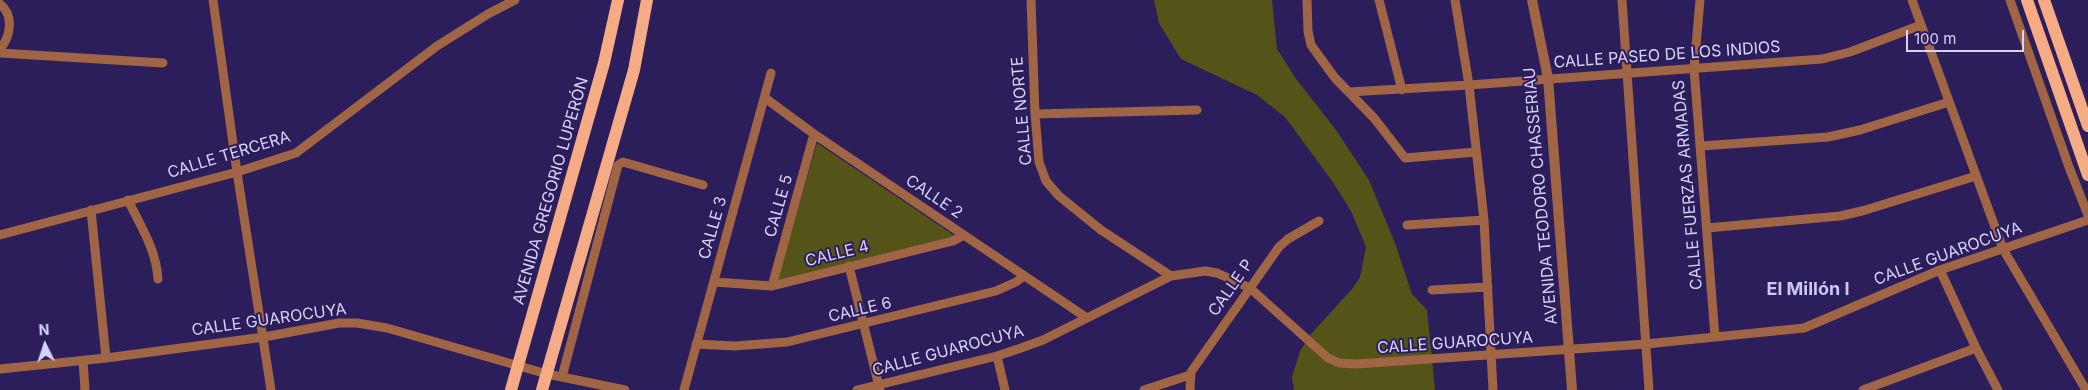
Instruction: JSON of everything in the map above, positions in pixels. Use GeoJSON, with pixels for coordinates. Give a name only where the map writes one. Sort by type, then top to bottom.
{"type":"FeatureCollection","features":[{"type":"Feature","properties":{"kind":"main road","name":"AVENIDA GREGORIO LUPERÓN"},"geometry":{"type":"LineString","coordinates":[[511,390],[604,63],[618,0]]}},
{"type":"Feature","properties":{"kind":"main road"},"geometry":{"type":"LineString","coordinates":[[542,390],[634,70],[647,0]]}},
{"type":"Feature","properties":{"kind":"main road"},"geometry":{"type":"LineString","coordinates":[[2027,0],[2088,175]]}},
{"type":"Feature","properties":{"kind":"main road"},"geometry":{"type":"LineString","coordinates":[[2044,0],[2088,126]]}},
{"type":"Feature","properties":{"kind":"street"},"geometry":{"type":"LineString","coordinates":[[213,0],[237,172],[271,390]]}},
{"type":"Feature","properties":{"kind":"street","name":"CALLE TERCERA"},"geometry":{"type":"LineString","coordinates":[[0,235],[237,172],[296,153],[437,46],[488,14],[515,0]]}},
{"type":"Feature","properties":{"kind":"street","name":"CALLE NORTE"},"geometry":{"type":"LineString","coordinates":[[1031,0],[1035,114],[1039,162],[1046,181],[1052,189],[1101,230],[1171,276]]}},
{"type":"Feature","properties":{"kind":"street"},"geometry":{"type":"LineString","coordinates":[[1307,0],[1308,30],[1311,45],[1335,78],[1374,118],[1405,158],[1476,152]]}},
{"type":"Feature","properties":{"kind":"street"},"geometry":{"type":"LineString","coordinates":[[1379,0],[1402,90]]}},
{"type":"Feature","properties":{"kind":"street"},"geometry":{"type":"LineString","coordinates":[[1456,0],[1469,85],[1484,220],[1494,390]]}},
{"type":"Feature","properties":{"kind":"street","name":"AVENIDA TEODORO CHASSERIAU"},"geometry":{"type":"LineString","coordinates":[[1532,0],[1548,78],[1572,390]]}},
{"type":"Feature","properties":{"kind":"street"},"geometry":{"type":"LineString","coordinates":[[1622,0],[1649,390]]}},
{"type":"Feature","properties":{"kind":"street","name":"CALLE FUERZAS ARMADAS"},"geometry":{"type":"LineString","coordinates":[[1700,0],[1694,69],[1716,337]]}},
{"type":"Feature","properties":{"kind":"street"},"geometry":{"type":"LineString","coordinates":[[1912,0],[2003,249],[2086,390]]}},
{"type":"Feature","properties":{"kind":"street"},"geometry":{"type":"LineString","coordinates":[[2010,0],[2068,168],[2088,215]]}},
{"type":"Feature","properties":{"kind":"street"},"geometry":{"type":"LineString","coordinates":[[0,4],[6,8],[10,18],[8,38],[0,51],[163,63]]}},
{"type":"Feature","properties":{"kind":"street","name":"CALLE PASEO DE LOS INDIOS"},"geometry":{"type":"LineString","coordinates":[[1349,92],[1402,90],[1828,58],[1850,52],[1921,25]]}},
{"type":"Feature","properties":{"kind":"street","name":"CALLE 3"},"geometry":{"type":"LineString","coordinates":[[684,390],[771,73]]}},
{"type":"Feature","properties":{"kind":"street","name":"CALLE 2"},"geometry":{"type":"LineString","coordinates":[[765,98],[814,134],[1087,318]]}},
{"type":"Feature","properties":{"kind":"street"},"geometry":{"type":"LineString","coordinates":[[1701,146],[1828,137],[1860,130],[1949,102]]}},
{"type":"Feature","properties":{"kind":"street"},"geometry":{"type":"LineString","coordinates":[[1035,114],[1197,110]]}},
{"type":"Feature","properties":{"kind":"street","name":"CALLE 5"},"geometry":{"type":"LineString","coordinates":[[772,286],[814,134]]}},
{"type":"Feature","properties":{"kind":"street"},"geometry":{"type":"LineString","coordinates":[[562,377],[618,165],[623,162],[703,185]]}},
{"type":"Feature","properties":{"kind":"street"},"geometry":{"type":"LineString","coordinates":[[1707,228],[1840,216],[1976,176]]}},
{"type":"Feature","properties":{"kind":"street"},"geometry":{"type":"LineString","coordinates":[[128,200],[156,259],[158,279]]}},
{"type":"Feature","properties":{"kind":"street"},"geometry":{"type":"LineString","coordinates":[[92,210],[106,358]]}},
{"type":"Feature","properties":{"kind":"street","name":"CALLE P"},"geometry":{"type":"LineString","coordinates":[[1190,375],[1279,247],[1288,239],[1319,220]]}},
{"type":"Feature","properties":{"kind":"street"},"geometry":{"type":"LineString","coordinates":[[1407,225],[1484,220]]}},
{"type":"Feature","properties":{"kind":"street","name":"CALLE GUAROCUYA"},"geometry":{"type":"LineString","coordinates":[[857,390],[880,388],[997,356],[1043,340],[1171,276],[1205,271],[1217,273],[1250,288],[1328,358],[1339,363],[1356,364],[1646,344],[1804,328],[1940,270],[2088,220]]}},
{"type":"Feature","properties":{"kind":"street","name":"CALLE 4"},"geometry":{"type":"LineString","coordinates":[[714,282],[772,286],[953,241],[964,235]]}},
{"type":"Feature","properties":{"kind":"street"},"geometry":{"type":"LineString","coordinates":[[850,266],[880,388]]}},
{"type":"Feature","properties":{"kind":"street"},"geometry":{"type":"LineString","coordinates":[[1940,270],[1976,348],[1998,390]]}},
{"type":"Feature","properties":{"kind":"street","name":"CALLE 6"},"geometry":{"type":"LineString","coordinates":[[696,344],[762,346],[788,342],[864,325],[996,291],[1008,287],[1024,276]]}},
{"type":"Feature","properties":{"kind":"street"},"geometry":{"type":"LineString","coordinates":[[1432,290],[1488,287]]}},
{"type":"Feature","properties":{"kind":"street","name":"CALLE GUAROCUYA"},"geometry":{"type":"LineString","coordinates":[[0,369],[106,358],[264,337],[339,323],[357,323],[387,328],[547,374],[625,390]]}},
{"type":"Feature","properties":{"kind":"street"},"geometry":{"type":"LineString","coordinates":[[1864,390],[1976,348]]}},
{"type":"Feature","properties":{"kind":"street"},"geometry":{"type":"LineString","coordinates":[[997,356],[1005,390]]}},
{"type":"Feature","properties":{"kind":"street"},"geometry":{"type":"LineString","coordinates":[[83,360],[85,390]]}},
{"type":"Feature","properties":{"kind":"street"},"geometry":{"type":"LineString","coordinates":[[1144,390],[1190,375],[1190,390]]}},
{"type":"Feature","properties":{"kind":"shaded area"},"geometry":{"type":"Polygon","coordinates":[[[1154,0],[1272,0],[1277,49],[1296,79],[1336,130],[1369,180],[1395,243],[1412,294],[1427,310],[1435,390],[1294,390],[1292,377],[1300,351],[1311,334],[1352,289],[1360,277],[1366,247],[1351,211],[1332,181],[1285,117],[1257,95],[1181,59],[1159,23],[1154,0]]]}},
{"type":"Feature","properties":{"kind":"shaded area"},"geometry":{"type":"Polygon","coordinates":[[[817,143],[955,236],[777,281],[817,143]]]}},
{"type":"Feature","properties":{"kind":"district","name":"El Millón I"},"geometry":{"type":"Point","coordinates":[1808,290]}}]}
